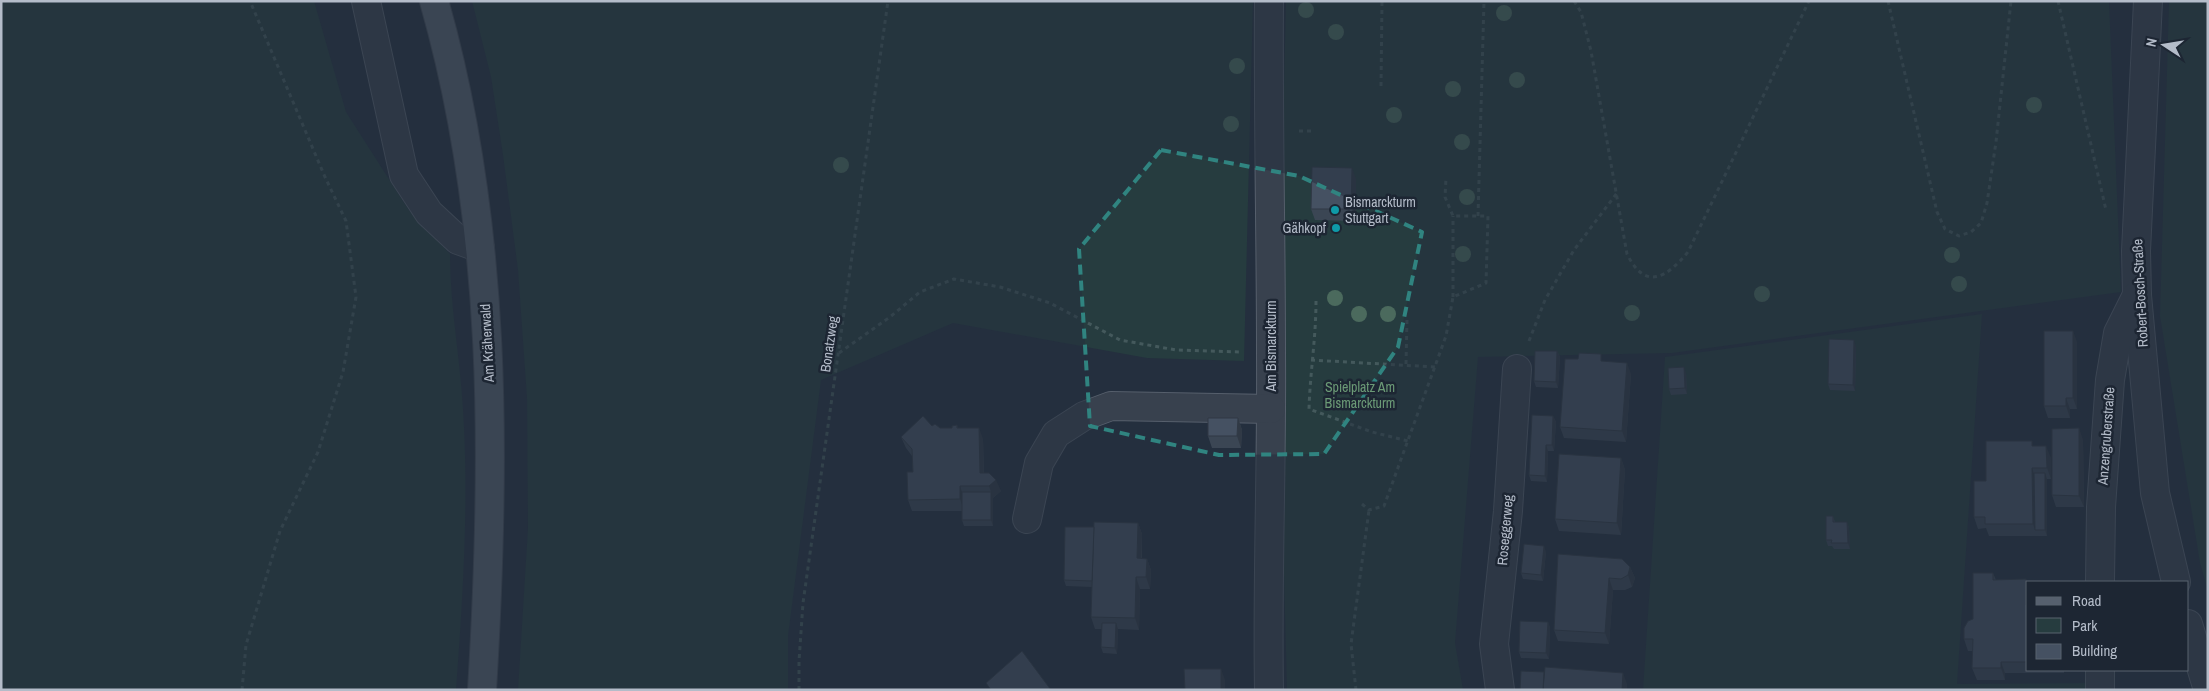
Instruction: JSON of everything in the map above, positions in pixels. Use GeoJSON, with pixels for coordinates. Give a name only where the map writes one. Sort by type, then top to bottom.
{"type":"FeatureCollection","features":[{"type":"Feature","properties":{"kind":"main road","name":"Am Kräherwald"},"geometry":{"type":"LineString","coordinates":[[434,1],[462,116],[480,248],[491,408],[491,528],[482,690]]}},
{"type":"Feature","properties":{"kind":"street"},"geometry":{"type":"LineString","coordinates":[[366,1],[404,175],[429,213],[458,240],[480,248]]}},
{"type":"Feature","properties":{"kind":"street","name":"Am Bismarckturm"},"geometry":{"type":"LineString","coordinates":[[1269,1],[1268,131],[1271,410],[1268,624],[1270,690]]}},
{"type":"Feature","properties":{"kind":"street","name":"Robert-Bosch-Straße"},"geometry":{"type":"LineString","coordinates":[[2148,1],[2136,251],[2137,295],[2155,493],[2176,581]]}},
{"type":"Feature","properties":{"kind":"street","name":"Anzengruberstraße"},"geometry":{"type":"LineString","coordinates":[[2100,581],[2101,507],[2110,380],[2118,333],[2137,295]]}},
{"type":"Feature","properties":{"kind":"street","name":"Roseggerweg"},"geometry":{"type":"LineString","coordinates":[[1500,690],[1494,644],[1508,510],[1518,369]]}},
{"type":"Feature","properties":{"kind":"street"},"geometry":{"type":"LineString","coordinates":[[1027,519],[1039,463],[1056,434],[1084,416],[1111,406],[1271,410]]}},
{"type":"Feature","properties":{"kind":"street"},"geometry":{"type":"LineString","coordinates":[[2189,627],[2208,690]]}},
{"type":"Feature","properties":{"kind":"street"},"geometry":{"type":"LineString","coordinates":[[2100,671],[2100,690]]}},
{"type":"Feature","properties":{"kind":"path"},"geometry":{"type":"LineString","coordinates":[[242,690],[246,645],[280,531],[318,452],[343,372],[356,296],[346,221],[325,177],[250,1]]}},
{"type":"Feature","properties":{"kind":"path","name":"Bonatzweg"},"geometry":{"type":"LineString","coordinates":[[799,690],[803,603],[888,1]]}},
{"type":"Feature","properties":{"kind":"path"},"geometry":{"type":"LineString","coordinates":[[1380,86],[1382,1]]}},
{"type":"Feature","properties":{"kind":"path"},"geometry":{"type":"LineString","coordinates":[[1478,216],[1484,1]]}},
{"type":"Feature","properties":{"kind":"path"},"geometry":{"type":"LineString","coordinates":[[1574,1],[1581,12],[1591,52],[1618,192],[1627,254],[1633,266],[1644,275],[1653,278],[1664,275],[1674,268],[1688,252],[1809,1]]}},
{"type":"Feature","properties":{"kind":"path"},"geometry":{"type":"LineString","coordinates":[[1888,1],[1937,212],[1945,229],[1959,236],[1971,232],[1981,223],[1987,202],[1996,142],[2012,1]]}},
{"type":"Feature","properties":{"kind":"path"},"geometry":{"type":"LineString","coordinates":[[2058,1],[2107,213]]}},
{"type":"Feature","properties":{"kind":"path"},"geometry":{"type":"LineString","coordinates":[[1300,131],[1314,131]]}},
{"type":"Feature","properties":{"kind":"path"},"geometry":{"type":"LineString","coordinates":[[1369,510],[1384,506],[1446,336],[1453,297],[1453,216],[1446,197],[1446,178]]}},
{"type":"Feature","properties":{"kind":"path"},"geometry":{"type":"LineString","coordinates":[[1518,369],[1545,300],[1574,250],[1618,192]]}},
{"type":"Feature","properties":{"kind":"path"},"geometry":{"type":"LineString","coordinates":[[1453,216],[1488,216],[1486,284],[1453,297]]}},
{"type":"Feature","properties":{"kind":"path"},"geometry":{"type":"LineString","coordinates":[[839,353],[890,317],[920,292],[954,279],[1000,287],[1050,303],[1120,340],[1176,350],[1271,352]]}},
{"type":"Feature","properties":{"kind":"path"},"geometry":{"type":"LineString","coordinates":[[1316,301],[1316,339],[1311,360],[1309,409],[1372,432],[1408,441]]}},
{"type":"Feature","properties":{"kind":"path"},"geometry":{"type":"LineString","coordinates":[[1406,364],[1407,319]]}},
{"type":"Feature","properties":{"kind":"path"},"geometry":{"type":"LineString","coordinates":[[1311,360],[1435,367]]}},
{"type":"Feature","properties":{"kind":"path"},"geometry":{"type":"LineString","coordinates":[[1362,504],[1369,510]]}},
{"type":"Feature","properties":{"kind":"path"},"geometry":{"type":"LineString","coordinates":[[1356,690],[1351,644],[1369,510]]}},
{"type":"Feature","properties":{"kind":"highlighted area"},"geometry":{"type":"Polygon","coordinates":[[[1161,150],[1299,176],[1422,232],[1398,347],[1324,454],[1219,455],[1090,426],[1079,249],[1161,150]]]}},
{"type":"Feature","properties":{"kind":"green space"},"geometry":{"type":"Polygon","coordinates":[[[1,1],[314,1],[346,112],[408,209],[450,254],[465,444],[463,585],[456,690],[1,690],[1,1]]]}},
{"type":"Feature","properties":{"kind":"green space"},"geometry":{"type":"Polygon","coordinates":[[[472,1],[1253,1],[1244,361],[1147,358],[953,323],[821,380],[788,636],[788,690],[518,690],[528,528],[527,398],[518,270],[503,155],[491,77],[472,1]]]}},
{"type":"Feature","properties":{"kind":"green space","name":"Spielplatz Am Bismarckturm"},"geometry":{"type":"Polygon","coordinates":[[[1286,1],[2109,1],[2121,292],[1672,353],[1478,357],[1455,643],[1463,690],[1287,690],[1278,345],[1286,1]]]}},
{"type":"Feature","properties":{"kind":"green space"},"geometry":{"type":"Polygon","coordinates":[[[2169,1],[2208,1],[2208,591],[2200,563],[2160,316],[2169,1]]]}},
{"type":"Feature","properties":{"kind":"green space"},"geometry":{"type":"Polygon","coordinates":[[[1982,314],[1957,684],[2090,683],[2090,690],[1643,690],[1665,357],[1982,314]]]}},
{"type":"Feature","properties":{"kind":"building","name":"Bismarckturm Stuttgart"},"geometry":{"type":"Polygon","coordinates":[[[1312,167],[1352,168],[1351,209],[1311,209],[1312,167]]]}},
{"type":"Feature","properties":{"kind":"building"},"geometry":{"type":"Polygon","coordinates":[[[2044,331],[2073,331],[2073,398],[2066,398],[2066,406],[2044,406],[2044,331]]]}},
{"type":"Feature","properties":{"kind":"building"},"geometry":{"type":"Polygon","coordinates":[[[1829,339],[1854,340],[1853,385],[1828,384],[1829,339]]]}},
{"type":"Feature","properties":{"kind":"building"},"geometry":{"type":"Polygon","coordinates":[[[1535,351],[1557,351],[1556,382],[1534,381],[1535,351]]]}},
{"type":"Feature","properties":{"kind":"building"},"geometry":{"type":"Polygon","coordinates":[[[1579,353],[1601,354],[1601,361],[1627,363],[1622,431],[1560,427],[1565,359],[1578,359],[1579,353]]]}},
{"type":"Feature","properties":{"kind":"building"},"geometry":{"type":"Polygon","coordinates":[[[1684,367],[1685,388],[1669,389],[1668,368],[1684,367]]]}},
{"type":"Feature","properties":{"kind":"building"},"geometry":{"type":"Polygon","coordinates":[[[1532,415],[1553,416],[1552,445],[1546,445],[1545,476],[1529,475],[1532,415]]]}},
{"type":"Feature","properties":{"kind":"building"},"geometry":{"type":"Polygon","coordinates":[[[923,416],[932,426],[935,424],[940,428],[952,428],[952,426],[957,425],[957,428],[979,428],[980,473],[989,473],[996,480],[989,486],[960,486],[960,499],[908,500],[907,472],[913,472],[912,449],[901,437],[923,416]]]}},
{"type":"Feature","properties":{"kind":"building"},"geometry":{"type":"Polygon","coordinates":[[[1208,418],[1238,418],[1237,436],[1208,436],[1208,418]]]}},
{"type":"Feature","properties":{"kind":"building"},"geometry":{"type":"Polygon","coordinates":[[[2079,428],[2079,496],[2052,495],[2052,429],[2079,428]]]}},
{"type":"Feature","properties":{"kind":"building"},"geometry":{"type":"Polygon","coordinates":[[[1986,441],[2032,441],[2032,446],[2046,446],[2047,468],[2032,468],[2033,524],[1985,524],[1985,517],[1974,517],[1974,481],[1986,481],[1986,441]]]}},
{"type":"Feature","properties":{"kind":"building"},"geometry":{"type":"Polygon","coordinates":[[[1559,454],[1621,458],[1617,523],[1555,519],[1559,454]]]}},
{"type":"Feature","properties":{"kind":"building"},"geometry":{"type":"Polygon","coordinates":[[[2034,473],[2045,473],[2045,530],[2035,530],[2034,473]]]}},
{"type":"Feature","properties":{"kind":"building"},"geometry":{"type":"Polygon","coordinates":[[[962,492],[991,492],[991,520],[962,520],[962,492]]]}},
{"type":"Feature","properties":{"kind":"building"},"geometry":{"type":"Polygon","coordinates":[[[1826,516],[1833,516],[1833,522],[1847,522],[1848,543],[1831,543],[1832,540],[1826,540],[1826,516]]]}},
{"type":"Feature","properties":{"kind":"building"},"geometry":{"type":"Polygon","coordinates":[[[1094,522],[1138,523],[1137,558],[1147,559],[1146,577],[1136,577],[1135,618],[1091,617],[1094,522]]]}},
{"type":"Feature","properties":{"kind":"building"},"geometry":{"type":"Polygon","coordinates":[[[1065,527],[1094,527],[1092,581],[1064,580],[1065,527]]]}},
{"type":"Feature","properties":{"kind":"building"},"geometry":{"type":"Polygon","coordinates":[[[1524,544],[1544,546],[1541,575],[1521,573],[1524,544]]]}},
{"type":"Feature","properties":{"kind":"building"},"geometry":{"type":"Polygon","coordinates":[[[1558,554],[1622,559],[1630,567],[1628,575],[1621,579],[1609,578],[1605,633],[1554,630],[1558,554]]]}},
{"type":"Feature","properties":{"kind":"building"},"geometry":{"type":"Polygon","coordinates":[[[1973,573],[1993,573],[1993,580],[2026,579],[2026,662],[2001,662],[2001,668],[1972,668],[1973,639],[1964,639],[1964,628],[1968,621],[1973,619],[1973,573]]]}},
{"type":"Feature","properties":{"kind":"building"},"geometry":{"type":"Polygon","coordinates":[[[1520,621],[1548,622],[1546,653],[1519,652],[1520,621]]]}},
{"type":"Feature","properties":{"kind":"building"},"geometry":{"type":"Polygon","coordinates":[[[1102,623],[1116,623],[1115,648],[1101,647],[1102,623]]]}},
{"type":"Feature","properties":{"kind":"building"},"geometry":{"type":"Polygon","coordinates":[[[1022,651],[1051,690],[991,690],[986,683],[1022,651]]]}},
{"type":"Feature","properties":{"kind":"building"},"geometry":{"type":"Polygon","coordinates":[[[1545,667],[1623,673],[1622,690],[1543,690],[1545,667]]]}},
{"type":"Feature","properties":{"kind":"building"},"geometry":{"type":"Polygon","coordinates":[[[1184,669],[1221,669],[1221,690],[1185,690],[1184,669]]]}},
{"type":"Feature","properties":{"kind":"building"},"geometry":{"type":"Polygon","coordinates":[[[1521,671],[1544,672],[1543,690],[1520,690],[1521,671]]]}},
{"type":"Feature","properties":{"kind":"place","name":"Bismarckturm Stuttgart"},"geometry":{"type":"Point","coordinates":[1335,210]}},
{"type":"Feature","properties":{"kind":"place","name":"Gähkopf"},"geometry":{"type":"Point","coordinates":[1336,228]}}]}
